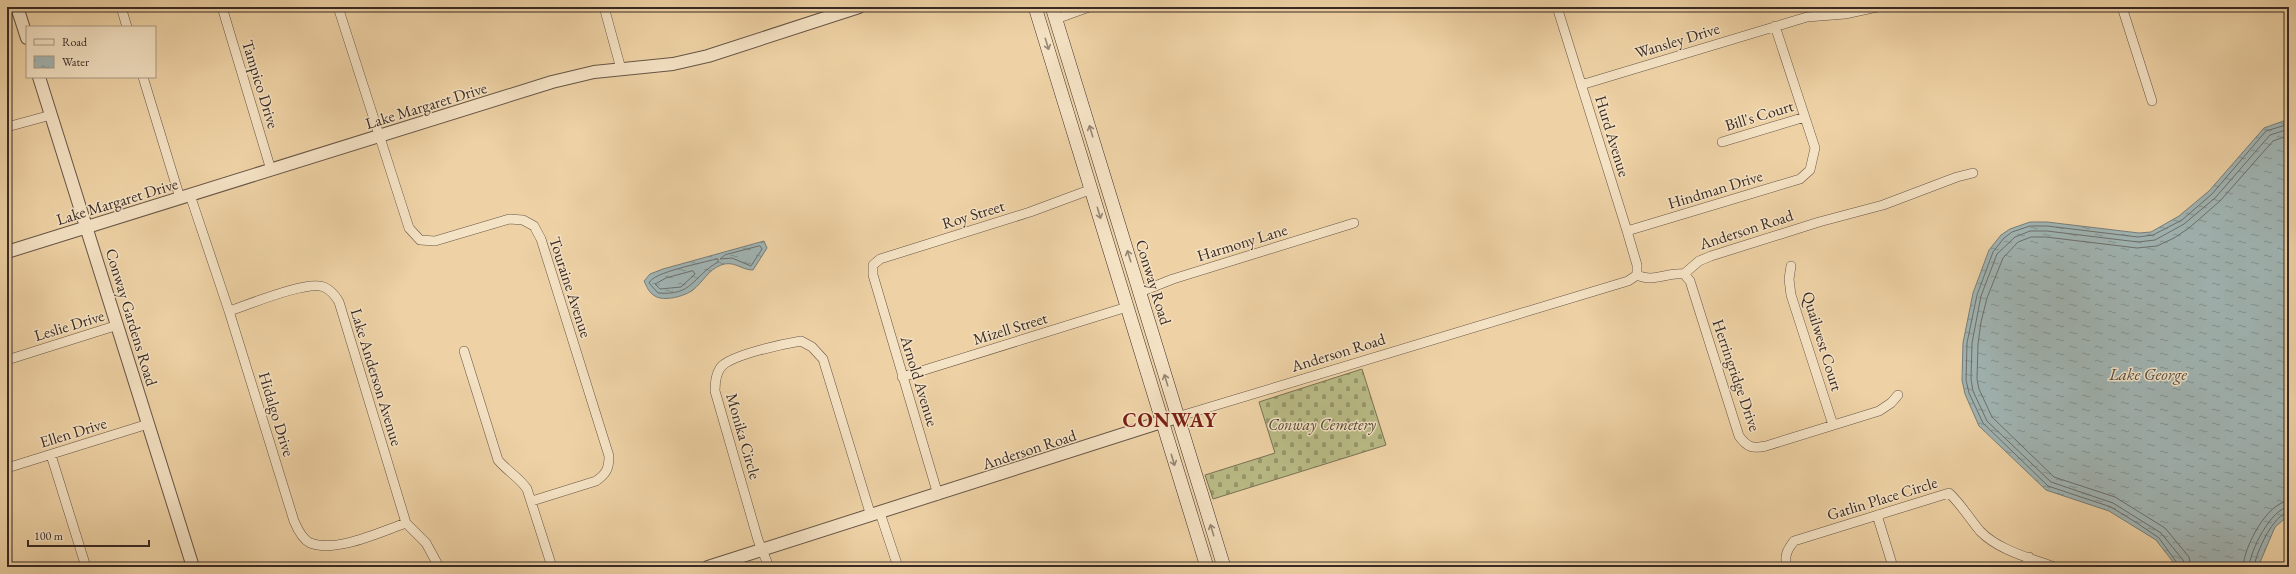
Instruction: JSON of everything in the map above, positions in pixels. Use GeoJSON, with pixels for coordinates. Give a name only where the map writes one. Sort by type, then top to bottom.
{"type":"FeatureCollection","features":[{"type":"Feature","properties":{"kind":"main road","name":"Conway Road"},"geometry":{"type":"LineString","coordinates":[[1035,7],[1207,567]]}},
{"type":"Feature","properties":{"kind":"main road","name":"Conway Road"},"geometry":{"type":"LineString","coordinates":[[1054,13],[1224,567]]}},
{"type":"Feature","properties":{"kind":"main road"},"geometry":{"type":"LineString","coordinates":[[1114,261],[1128,282],[1140,292]]}},
{"type":"Feature","properties":{"kind":"street"},"geometry":{"type":"LineString","coordinates":[[17,7],[26,35]]}},
{"type":"Feature","properties":{"kind":"street"},"geometry":{"type":"LineString","coordinates":[[121,7],[127,26]]}},
{"type":"Feature","properties":{"kind":"street","name":"Tampico Drive"},"geometry":{"type":"LineString","coordinates":[[222,7],[271,170]]}},
{"type":"Feature","properties":{"kind":"street","name":"Touraine Avenue"},"geometry":{"type":"LineString","coordinates":[[338,7],[409,228],[420,240],[436,241],[509,219],[523,220],[534,226],[541,239],[609,456],[609,466],[605,475],[596,481],[532,501]]}},
{"type":"Feature","properties":{"kind":"street"},"geometry":{"type":"LineString","coordinates":[[604,7],[621,69]]}},
{"type":"Feature","properties":{"kind":"street","name":"Lake Margaret Drive"},"geometry":{"type":"LineString","coordinates":[[7,252],[552,82],[594,72],[673,64],[708,56],[859,7]]}},
{"type":"Feature","properties":{"kind":"street"},"geometry":{"type":"LineString","coordinates":[[1054,13],[1089,7]]}},
{"type":"Feature","properties":{"kind":"street","name":"Hurd Avenue"},"geometry":{"type":"LineString","coordinates":[[1556,7],[1627,231],[1637,265],[1636,275]]}},
{"type":"Feature","properties":{"kind":"street","name":"Wansley Drive"},"geometry":{"type":"LineString","coordinates":[[1581,85],[1807,17],[1845,14],[1876,7]]}},
{"type":"Feature","properties":{"kind":"street"},"geometry":{"type":"LineString","coordinates":[[2122,7],[2152,101]]}},
{"type":"Feature","properties":{"kind":"street"},"geometry":{"type":"LineString","coordinates":[[1775,26],[1805,117]]}},
{"type":"Feature","properties":{"kind":"street","name":"Conway Gardens Road"},"geometry":{"type":"LineString","coordinates":[[39,78],[193,567]]}},
{"type":"Feature","properties":{"kind":"street","name":"Hidalgo Drive"},"geometry":{"type":"LineString","coordinates":[[143,78],[185,197],[229,311],[294,521],[300,533],[309,542],[326,546],[339,545],[406,523]]}},
{"type":"Feature","properties":{"kind":"street"},"geometry":{"type":"LineString","coordinates":[[7,127],[51,115]]}},
{"type":"Feature","properties":{"kind":"street","name":"Bill's Court"},"geometry":{"type":"LineString","coordinates":[[1722,142],[1805,117]]}},
{"type":"Feature","properties":{"kind":"street","name":"Hindman Drive"},"geometry":{"type":"LineString","coordinates":[[1627,231],[1800,179],[1810,170],[1815,148],[1805,117]]}},
{"type":"Feature","properties":{"kind":"street","name":"Anderson Road"},"geometry":{"type":"LineString","coordinates":[[1684,274],[1699,260],[1819,222],[1883,205],[1957,177],[1973,173]]}},
{"type":"Feature","properties":{"kind":"street","name":"Roy Street"},"geometry":{"type":"LineString","coordinates":[[873,275],[873,265],[880,259],[1030,212],[1092,189]]}},
{"type":"Feature","properties":{"kind":"street","name":"Harmony Lane"},"geometry":{"type":"LineString","coordinates":[[1140,292],[1173,279],[1354,223]]}},
{"type":"Feature","properties":{"kind":"street","name":"Quailwest Court"},"geometry":{"type":"LineString","coordinates":[[1791,266],[1791,295],[1833,425]]}},
{"type":"Feature","properties":{"kind":"street"},"geometry":{"type":"LineString","coordinates":[[1636,275],[1645,279],[1657,278],[1676,273],[1684,274]]}},
{"type":"Feature","properties":{"kind":"street","name":"Herringridge Drive"},"geometry":{"type":"LineString","coordinates":[[1684,274],[1690,280],[1739,436],[1746,446],[1754,448],[1766,446],[1879,410],[1891,403],[1898,395]]}},
{"type":"Feature","properties":{"kind":"street","name":"Arnold Avenue"},"geometry":{"type":"LineString","coordinates":[[873,275],[938,495]]}},
{"type":"Feature","properties":{"kind":"street","name":"Anderson Road"},"geometry":{"type":"LineString","coordinates":[[708,567],[876,515],[1177,417],[1628,281],[1636,275]]}},
{"type":"Feature","properties":{"kind":"street","name":"Lake Anderson Avenue"},"geometry":{"type":"LineString","coordinates":[[229,311],[304,286],[323,286],[332,292],[339,302],[406,523],[426,543],[439,567]]}},
{"type":"Feature","properties":{"kind":"street","name":"Mizell Street"},"geometry":{"type":"LineString","coordinates":[[902,377],[1127,307]]}},
{"type":"Feature","properties":{"kind":"street","name":"Leslie Drive"},"geometry":{"type":"LineString","coordinates":[[7,360],[118,325]]}},
{"type":"Feature","properties":{"kind":"street","name":"Monika Circle"},"geometry":{"type":"LineString","coordinates":[[763,550],[758,540],[715,391],[716,379],[722,365],[733,359],[801,341],[812,347],[823,359],[876,515]]}},
{"type":"Feature","properties":{"kind":"street"},"geometry":{"type":"LineString","coordinates":[[464,351],[498,460],[505,468],[519,478],[527,489],[552,567]]}},
{"type":"Feature","properties":{"kind":"street","name":"Ellen Drive"},"geometry":{"type":"LineString","coordinates":[[7,468],[148,424]]}},
{"type":"Feature","properties":{"kind":"street"},"geometry":{"type":"LineString","coordinates":[[51,455],[86,567]]}},
{"type":"Feature","properties":{"kind":"street","name":"Gatlin Place Circle"},"geometry":{"type":"LineString","coordinates":[[1787,567],[1784,558],[1788,548],[1794,541],[1949,493],[1960,503],[1980,531],[1997,544],[2054,567]]}},
{"type":"Feature","properties":{"kind":"street"},"geometry":{"type":"LineString","coordinates":[[876,515],[898,567]]}},
{"type":"Feature","properties":{"kind":"street"},"geometry":{"type":"LineString","coordinates":[[1877,515],[1893,567]]}},
{"type":"Feature","properties":{"kind":"street"},"geometry":{"type":"LineString","coordinates":[[763,550],[769,567]]}},
{"type":"Feature","properties":{"kind":"street"},"geometry":{"type":"LineString","coordinates":[[2025,567],[2029,557]]}},
{"type":"Feature","properties":{"kind":"green space","name":"Conway Cemetery"},"geometry":{"type":"Polygon","coordinates":[[[1362,369],[1386,445],[1213,499],[1205,475],[1275,453],[1259,402],[1362,369]]]}},
{"type":"Feature","properties":{"kind":"water","name":"Lake George"},"geometry":{"type":"Polygon","coordinates":[[[2289,119],[2289,515],[2275,527],[2258,567],[2177,567],[2156,540],[2109,511],[2046,490],[1979,426],[1965,394],[1962,380],[1963,343],[1973,293],[1989,250],[2001,235],[2010,229],[2030,222],[2047,222],[2139,233],[2151,232],[2179,216],[2209,191],[2264,128],[2289,119]]]}},
{"type":"Feature","properties":{"kind":"water"},"geometry":{"type":"Polygon","coordinates":[[[764,241],[767,248],[753,270],[745,269],[734,264],[721,265],[709,273],[693,290],[680,296],[659,298],[648,290],[644,281],[650,274],[663,269],[764,241]]]}},
{"type":"Feature","properties":{"kind":"district","name":"CONWAY"},"geometry":{"type":"Point","coordinates":[1170,420]}}]}
